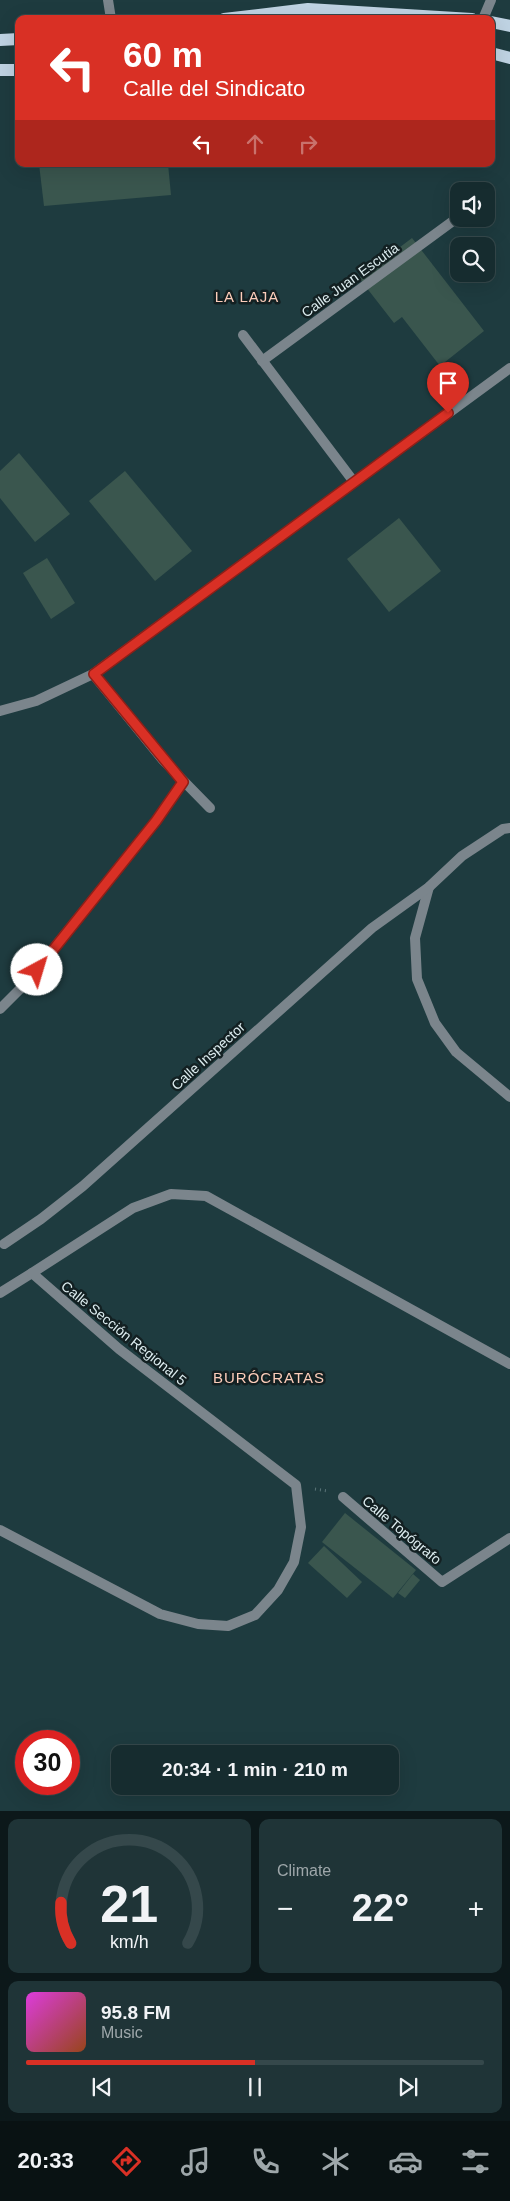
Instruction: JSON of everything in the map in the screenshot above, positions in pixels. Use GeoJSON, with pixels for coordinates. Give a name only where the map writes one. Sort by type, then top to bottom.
{"type":"FeatureCollection","features":[{"type":"Feature","properties":{"kind":"main road"},"geometry":{"type":"LineString","coordinates":[[258,15],[308,9],[406,15]]}},
{"type":"Feature","properties":{"kind":"main road"},"geometry":{"type":"LineString","coordinates":[[495,23],[510,26]]}},
{"type":"Feature","properties":{"kind":"main road"},"geometry":{"type":"LineString","coordinates":[[0,40],[15,39]]}},
{"type":"Feature","properties":{"kind":"main road"},"geometry":{"type":"LineString","coordinates":[[495,54],[510,58]]}},
{"type":"Feature","properties":{"kind":"main road"},"geometry":{"type":"LineString","coordinates":[[0,70],[15,70]]}},
{"type":"Feature","properties":{"kind":"street"},"geometry":{"type":"LineString","coordinates":[[108,0],[110,15]]}},
{"type":"Feature","properties":{"kind":"street"},"geometry":{"type":"LineString","coordinates":[[485,15],[491,0]]}},
{"type":"Feature","properties":{"kind":"street","name":"Calle Juan Escutia"},"geometry":{"type":"LineString","coordinates":[[262,361],[450,223]]}},
{"type":"Feature","properties":{"kind":"street"},"geometry":{"type":"LineString","coordinates":[[243,334],[354,482]]}},
{"type":"Feature","properties":{"kind":"street"},"geometry":{"type":"LineString","coordinates":[[0,711],[36,701],[94,674],[510,368]]}},
{"type":"Feature","properties":{"kind":"street"},"geometry":{"type":"LineString","coordinates":[[94,674],[183,782],[210,808]]}},
{"type":"Feature","properties":{"kind":"street"},"geometry":{"type":"LineString","coordinates":[[0,1009],[25,984],[156,821],[183,782]]}},
{"type":"Feature","properties":{"kind":"street"},"geometry":{"type":"LineString","coordinates":[[510,828],[503,829],[462,856],[429,887],[415,938],[418,979],[435,1023],[456,1052],[510,1097]]}},
{"type":"Feature","properties":{"kind":"street","name":"Calle Inspector"},"geometry":{"type":"LineString","coordinates":[[4,1244],[41,1220],[83,1186],[372,928],[429,887]]}},
{"type":"Feature","properties":{"kind":"street"},"geometry":{"type":"LineString","coordinates":[[0,1293],[132,1208],[171,1194],[206,1196],[510,1364]]}},
{"type":"Feature","properties":{"kind":"street","name":"Calle Sección Regional 5"},"geometry":{"type":"LineString","coordinates":[[32,1273],[119,1349],[296,1485]]}},
{"type":"Feature","properties":{"kind":"street"},"geometry":{"type":"LineString","coordinates":[[0,1530],[160,1614],[198,1624],[228,1626],[255,1615],[278,1590],[294,1562],[301,1527],[296,1485]]}},
{"type":"Feature","properties":{"kind":"street","name":"Calle Topógrafo"},"geometry":{"type":"LineString","coordinates":[[343,1497],[442,1582],[510,1538]]}},
{"type":"Feature","properties":{"kind":"path","name":"Calle Topógrafo"},"geometry":{"type":"LineString","coordinates":[[296,1485],[328,1491],[343,1497]]}},
{"type":"Feature","properties":{"kind":"building"},"geometry":{"type":"Polygon","coordinates":[[[39,167],[168,167],[171,195],[44,206],[39,167]]]}},
{"type":"Feature","properties":{"kind":"building"},"geometry":{"type":"Polygon","coordinates":[[[412,238],[484,331],[440,366],[402,317],[394,323],[359,278],[412,238]]]}},
{"type":"Feature","properties":{"kind":"building"},"geometry":{"type":"Polygon","coordinates":[[[19,453],[70,514],[35,542],[0,498],[0,471],[19,453]]]}},
{"type":"Feature","properties":{"kind":"building"},"geometry":{"type":"Polygon","coordinates":[[[125,471],[192,551],[155,581],[89,501],[125,471]]]}},
{"type":"Feature","properties":{"kind":"building"},"geometry":{"type":"Polygon","coordinates":[[[399,518],[441,571],[389,612],[347,559],[399,518]]]}},
{"type":"Feature","properties":{"kind":"building"},"geometry":{"type":"Polygon","coordinates":[[[47,558],[75,603],[51,619],[23,573],[47,558]]]}},
{"type":"Feature","properties":{"kind":"building"},"geometry":{"type":"Polygon","coordinates":[[[345,1513],[416,1570],[393,1598],[322,1542],[345,1513]]]}},
{"type":"Feature","properties":{"kind":"building"},"geometry":{"type":"Polygon","coordinates":[[[324,1546],[362,1582],[347,1598],[308,1563],[324,1546]]]}},
{"type":"Feature","properties":{"kind":"building"},"geometry":{"type":"Polygon","coordinates":[[[413,1574],[420,1580],[405,1598],[398,1593],[413,1574]]]}},
{"type":"Feature","properties":{"kind":"district","name":"LA LAJA"},"geometry":{"type":"Point","coordinates":[247,297]}},
{"type":"Feature","properties":{"kind":"district","name":"BURÓCRATAS"},"geometry":{"type":"Point","coordinates":[269,1378]}},
{"type":"Feature","properties":{"kind":"route"},"geometry":{"type":"LineString","coordinates":[[37,970],[156,821],[183,782],[94,674],[448,413]]}}]}
